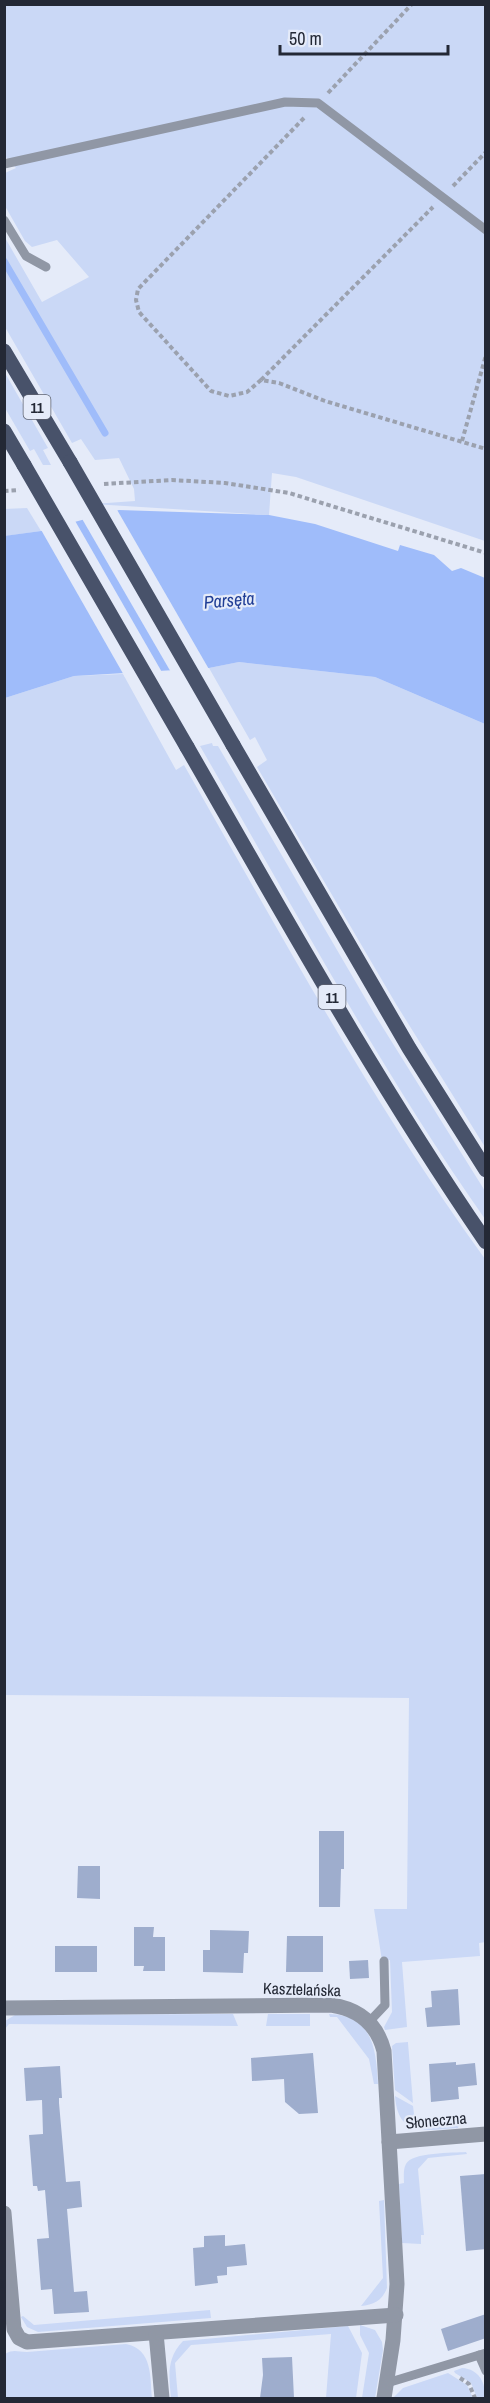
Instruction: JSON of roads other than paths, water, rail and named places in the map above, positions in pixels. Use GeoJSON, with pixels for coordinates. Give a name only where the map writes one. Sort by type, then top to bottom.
{"type":"FeatureCollection","features":[{"type":"Feature","properties":{"kind":"main road","name":"11"},"geometry":{"type":"LineString","coordinates":[[4,351],[409,1048],[486,1170]]}},
{"type":"Feature","properties":{"kind":"main road","name":"11"},"geometry":{"type":"LineString","coordinates":[[4,431],[375,1070],[443,1179],[486,1242]]}},
{"type":"Feature","properties":{"kind":"street","name":"Kasztelańska"},"geometry":{"type":"LineString","coordinates":[[4,2008],[332,2005],[353,2010],[369,2022]]}},
{"type":"Feature","properties":{"kind":"street"},"geometry":{"type":"LineString","coordinates":[[369,2022],[381,2040],[384,2051],[397,2284],[396,2315],[385,2391]]}},
{"type":"Feature","properties":{"kind":"street","name":"Słoneczna"},"geometry":{"type":"LineString","coordinates":[[389,2142],[486,2134]]}},
{"type":"Feature","properties":{"kind":"street"},"geometry":{"type":"LineString","coordinates":[[4,2213],[14,2329],[19,2338],[27,2342],[396,2315]]}},
{"type":"Feature","properties":{"kind":"street"},"geometry":{"type":"LineString","coordinates":[[156,2333],[162,2398]]}},
{"type":"Feature","properties":{"kind":"lane"},"geometry":{"type":"LineString","coordinates":[[4,164],[285,102],[318,103],[486,231]]}},
{"type":"Feature","properties":{"kind":"lane"},"geometry":{"type":"LineString","coordinates":[[4,220],[26,256],[46,267]]}},
{"type":"Feature","properties":{"kind":"lane"},"geometry":{"type":"LineString","coordinates":[[369,2022],[385,2004],[384,1961]]}},
{"type":"Feature","properties":{"kind":"lane"},"geometry":{"type":"LineString","coordinates":[[385,2391],[447,2365],[482,2354],[486,2371]]}},
{"type":"Feature","properties":{"kind":"water","name":"Parsęta"},"geometry":{"type":"Polygon","coordinates":[[[119,510],[269,515],[315,524],[398,551],[400,545],[434,555],[452,571],[461,568],[485,578],[485,724],[375,677],[239,662],[209,668],[74,676],[5,698],[4,536],[41,531],[119,510]]]}},
{"type":"Feature","properties":{"kind":"waterway"},"geometry":{"type":"LineString","coordinates":[[4,261],[105,433]]}}]}
